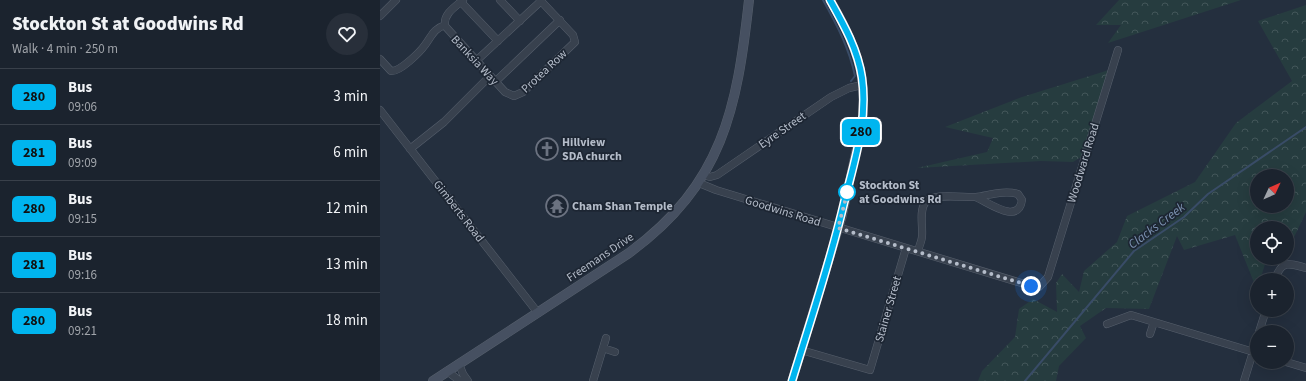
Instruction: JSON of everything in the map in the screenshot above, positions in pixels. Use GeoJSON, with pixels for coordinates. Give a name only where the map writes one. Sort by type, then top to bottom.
{"type":"FeatureCollection","features":[{"type":"Feature","properties":{"kind":"main road","name":"Freemans Drive"},"geometry":{"type":"LineString","coordinates":[[731,109],[745,0]]}},
{"type":"Feature","properties":{"kind":"main road","name":"Freemans Drive"},"geometry":{"type":"LineString","coordinates":[[433,381],[645,241],[671,218],[701,179],[721,141],[731,109],[744,50],[749,0]]}},
{"type":"Feature","properties":{"kind":"street"},"geometry":{"type":"LineString","coordinates":[[380,16],[396,0]]}},
{"type":"Feature","properties":{"kind":"street"},"geometry":{"type":"LineString","coordinates":[[500,0],[520,20]]}},
{"type":"Feature","properties":{"kind":"street"},"geometry":{"type":"LineString","coordinates":[[410,149],[444,122],[560,20],[541,0],[476,61]]}},
{"type":"Feature","properties":{"kind":"street"},"geometry":{"type":"LineString","coordinates":[[792,381],[842,216],[863,118],[862,85],[856,55],[848,34],[830,0]]}},
{"type":"Feature","properties":{"kind":"street"},"geometry":{"type":"LineString","coordinates":[[380,59],[391,71],[398,71],[425,45],[435,29],[445,25],[444,21],[447,14],[462,1],[498,41]]}},
{"type":"Feature","properties":{"kind":"street","name":"Protea Row"},"geometry":{"type":"LineString","coordinates":[[507,94],[514,96],[523,92],[573,45],[575,38],[560,20]]}},
{"type":"Feature","properties":{"kind":"street","name":"Banksia Way"},"geometry":{"type":"LineString","coordinates":[[445,25],[448,31],[507,94]]}},
{"type":"Feature","properties":{"kind":"street","name":"Woodward Road"},"geometry":{"type":"LineString","coordinates":[[1048,277],[1118,50]]}},
{"type":"Feature","properties":{"kind":"street","name":"Eyre Street"},"geometry":{"type":"LineString","coordinates":[[701,179],[717,175],[831,97],[849,88],[862,85]]}},
{"type":"Feature","properties":{"kind":"street","name":"Gimberts Road"},"geometry":{"type":"LineString","coordinates":[[380,110],[538,313]]}},
{"type":"Feature","properties":{"kind":"street","name":"Goodwins Road"},"geometry":{"type":"LineString","coordinates":[[701,179],[716,190],[1031,286],[1040,287],[1048,277]]}},
{"type":"Feature","properties":{"kind":"street"},"geometry":{"type":"LineString","coordinates":[[918,251],[922,237],[923,210],[925,202],[929,199],[941,196],[975,197],[997,193],[1014,193],[1018,194],[1022,200],[1018,210],[1015,212],[1009,212],[994,207],[975,197]]}},
{"type":"Feature","properties":{"kind":"street","name":"Stainer Street"},"geometry":{"type":"LineString","coordinates":[[802,350],[870,370],[906,248]]}},
{"type":"Feature","properties":{"kind":"street"},"geometry":{"type":"LineString","coordinates":[[1278,273],[1284,264],[1292,264],[1306,268]]}},
{"type":"Feature","properties":{"kind":"street"},"geometry":{"type":"LineString","coordinates":[[1107,324],[1131,315],[1250,351]]}},
{"type":"Feature","properties":{"kind":"street"},"geometry":{"type":"LineString","coordinates":[[1150,334],[1154,322]]}},
{"type":"Feature","properties":{"kind":"street"},"geometry":{"type":"LineString","coordinates":[[593,381],[606,338]]}},
{"type":"Feature","properties":{"kind":"street"},"geometry":{"type":"LineString","coordinates":[[603,348],[615,352]]}},
{"type":"Feature","properties":{"kind":"street"},"geometry":{"type":"LineString","coordinates":[[460,364],[463,374],[468,381]]}},
{"type":"Feature","properties":{"kind":"street"},"geometry":{"type":"LineString","coordinates":[[1294,364],[1306,368]]}},
{"type":"Feature","properties":{"kind":"street"},"geometry":{"type":"LineString","coordinates":[[1244,381],[1250,366]]}},
{"type":"Feature","properties":{"kind":"street"},"geometry":{"type":"LineString","coordinates":[[447,371],[460,381]]}},
{"type":"Feature","properties":{"kind":"green space"},"geometry":{"type":"Polygon","coordinates":[[[1119,0],[1241,0],[1108,43],[1121,25],[1096,25],[1119,0]]]}},
{"type":"Feature","properties":{"kind":"green space"},"geometry":{"type":"Polygon","coordinates":[[[1306,5],[1306,212],[1294,237],[1294,221],[1250,221],[1250,265],[1265,265],[1262,273],[1250,273],[1235,235],[1184,250],[1177,236],[1149,309],[1106,308],[1080,326],[1086,338],[1059,366],[1056,381],[978,381],[982,371],[1015,337],[1019,309],[1033,299],[1057,312],[1056,283],[1062,274],[1079,292],[1084,271],[1117,242],[1127,216],[1195,182],[1236,123],[1292,81],[1258,21],[1306,5]]]}},
{"type":"Feature","properties":{"kind":"green space"},"geometry":{"type":"Polygon","coordinates":[[[1109,70],[1081,157],[1073,162],[1041,161],[917,168],[987,152],[993,138],[945,127],[1022,97],[1109,70]]]}},
{"type":"Feature","properties":{"kind":"waterway"},"geometry":{"type":"LineString","coordinates":[[823,0],[846,46],[855,76],[851,81]]}},
{"type":"Feature","properties":{"kind":"waterway","name":"Clacks Creek"},"geometry":{"type":"LineString","coordinates":[[1025,381],[1134,251],[1184,217],[1208,194],[1306,127]]}},
{"type":"Feature","properties":{"kind":"bus line","name":"280"},"geometry":{"type":"LineString","coordinates":[[792,381],[842,216],[863,118],[864,102],[860,68],[848,34],[830,0]]}},
{"type":"Feature","properties":{"kind":"place","name":"Hillview SDA church"},"geometry":{"type":"Point","coordinates":[547,149]}},
{"type":"Feature","properties":{"kind":"place","name":"Stockton St at Goodwins Rd"},"geometry":{"type":"Point","coordinates":[847,192]}},
{"type":"Feature","properties":{"kind":"place","name":"Cham Shan Temple"},"geometry":{"type":"Point","coordinates":[557,206]}},
{"type":"Feature","properties":{"kind":"route"},"geometry":{"type":"LineString","coordinates":[[847,192],[848,190],[838,228],[1031,286]]}}]}
